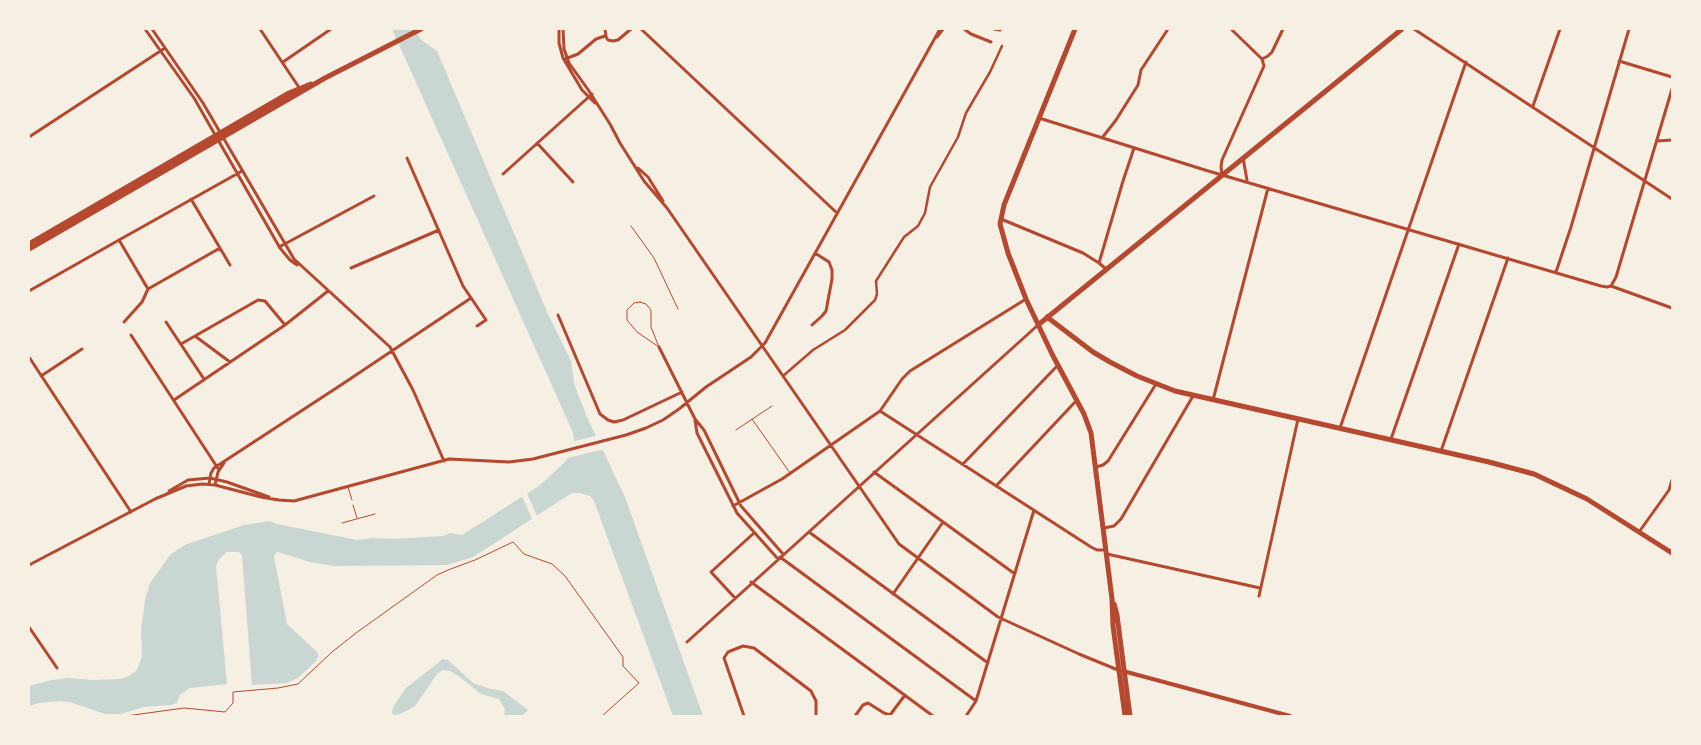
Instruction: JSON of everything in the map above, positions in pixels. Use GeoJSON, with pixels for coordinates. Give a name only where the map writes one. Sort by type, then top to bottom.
{"type":"FeatureCollection","features":[{"type":"Feature","properties":{"kind":"main road"},"geometry":{"type":"LineString","coordinates":[[29,244],[301,90],[422,29]]}},
{"type":"Feature","properties":{"kind":"main road"},"geometry":{"type":"LineString","coordinates":[[1075,29],[1038,118],[1000,219],[1002,235],[1026,299],[1090,428],[1107,552],[1113,626],[1130,716]]}},
{"type":"Feature","properties":{"kind":"main road"},"geometry":{"type":"LineString","coordinates":[[1038,325],[1402,29]]}},
{"type":"Feature","properties":{"kind":"main road"},"geometry":{"type":"LineString","coordinates":[[29,249],[219,136]]}},
{"type":"Feature","properties":{"kind":"main road"},"geometry":{"type":"LineString","coordinates":[[1047,317],[1098,356],[1129,373],[1193,396],[1512,467],[1543,477],[1588,499],[1672,553]]}},
{"type":"Feature","properties":{"kind":"main road"},"geometry":{"type":"LineString","coordinates":[[1122,671],[1125,716]]}},
{"type":"Feature","properties":{"kind":"street"},"geometry":{"type":"LineString","coordinates":[[146,29],[242,171],[284,244],[304,270]]}},
{"type":"Feature","properties":{"kind":"street"},"geometry":{"type":"LineString","coordinates":[[152,29],[197,93],[237,173],[279,247],[290,260],[328,290],[392,350],[413,390],[444,461]]}},
{"type":"Feature","properties":{"kind":"street"},"geometry":{"type":"LineString","coordinates":[[260,29],[301,90]]}},
{"type":"Feature","properties":{"kind":"street"},"geometry":{"type":"LineString","coordinates":[[283,62],[331,29]]}},
{"type":"Feature","properties":{"kind":"street"},"geometry":{"type":"LineString","coordinates":[[558,29],[559,45],[565,59],[610,124],[620,143],[653,193],[664,204],[899,544],[1001,619],[1105,666],[1290,716]]}},
{"type":"Feature","properties":{"kind":"street"},"geometry":{"type":"LineString","coordinates":[[563,29],[565,59]]}},
{"type":"Feature","properties":{"kind":"street"},"geometry":{"type":"LineString","coordinates":[[605,29],[605,36],[608,40],[615,41],[631,29]]}},
{"type":"Feature","properties":{"kind":"street"},"geometry":{"type":"LineString","coordinates":[[641,29],[838,213]]}},
{"type":"Feature","properties":{"kind":"street"},"geometry":{"type":"LineString","coordinates":[[29,565],[186,486],[209,484],[274,500],[299,500],[444,461],[459,459],[509,462],[553,454],[612,439],[652,426],[670,416],[762,346],[942,29]]}},
{"type":"Feature","properties":{"kind":"street"},"geometry":{"type":"LineString","coordinates":[[964,29],[991,42]]}},
{"type":"Feature","properties":{"kind":"street"},"geometry":{"type":"LineString","coordinates":[[971,34],[973,29]]}},
{"type":"Feature","properties":{"kind":"street"},"geometry":{"type":"LineString","coordinates":[[994,29],[1000,30]]}},
{"type":"Feature","properties":{"kind":"street"},"geometry":{"type":"LineString","coordinates":[[1102,138],[1138,85],[1141,70],[1168,29]]}},
{"type":"Feature","properties":{"kind":"street"},"geometry":{"type":"LineString","coordinates":[[1222,174],[1222,160],[1264,64],[1262,58],[1232,29]]}},
{"type":"Feature","properties":{"kind":"street"},"geometry":{"type":"LineString","coordinates":[[1262,58],[1272,52],[1283,29]]}},
{"type":"Feature","properties":{"kind":"street"},"geometry":{"type":"LineString","coordinates":[[1414,29],[1672,199]]}},
{"type":"Feature","properties":{"kind":"street"},"geometry":{"type":"LineString","coordinates":[[1533,106],[1560,29]]}},
{"type":"Feature","properties":{"kind":"street"},"geometry":{"type":"LineString","coordinates":[[1556,272],[1572,227],[1629,29]]}},
{"type":"Feature","properties":{"kind":"street"},"geometry":{"type":"LineString","coordinates":[[565,59],[578,54],[596,39],[605,36]]}},
{"type":"Feature","properties":{"kind":"street"},"geometry":{"type":"LineString","coordinates":[[783,376],[813,350],[845,330],[875,300],[878,294],[876,281],[904,237],[918,226],[925,213],[930,187],[954,144],[966,113],[990,72],[1002,46]]}},
{"type":"Feature","properties":{"kind":"street"},"geometry":{"type":"LineString","coordinates":[[29,137],[166,48]]}},
{"type":"Feature","properties":{"kind":"street"},"geometry":{"type":"LineString","coordinates":[[1619,61],[1672,77]]}},
{"type":"Feature","properties":{"kind":"street"},"geometry":{"type":"LineString","coordinates":[[1340,429],[1466,62]]}},
{"type":"Feature","properties":{"kind":"street"},"geometry":{"type":"LineString","coordinates":[[1611,286],[1616,277],[1672,89]]}},
{"type":"Feature","properties":{"kind":"street"},"geometry":{"type":"LineString","coordinates":[[503,174],[590,96]]}},
{"type":"Feature","properties":{"kind":"street"},"geometry":{"type":"LineString","coordinates":[[1038,118],[1205,170],[1605,287],[1611,286],[1672,308]]}},
{"type":"Feature","properties":{"kind":"street"},"geometry":{"type":"LineString","coordinates":[[1657,141],[1672,140]]}},
{"type":"Feature","properties":{"kind":"street"},"geometry":{"type":"LineString","coordinates":[[538,143],[574,182]]}},
{"type":"Feature","properties":{"kind":"street"},"geometry":{"type":"LineString","coordinates":[[1099,263],[1134,148]]}},
{"type":"Feature","properties":{"kind":"street"},"geometry":{"type":"LineString","coordinates":[[407,158],[463,286],[486,320],[477,326]]}},
{"type":"Feature","properties":{"kind":"street"},"geometry":{"type":"LineString","coordinates":[[1243,158],[1244,174],[1247,181]]}},
{"type":"Feature","properties":{"kind":"street"},"geometry":{"type":"LineString","coordinates":[[29,291],[242,171]]}},
{"type":"Feature","properties":{"kind":"street"},"geometry":{"type":"LineString","coordinates":[[1213,400],[1268,188]]}},
{"type":"Feature","properties":{"kind":"street"},"geometry":{"type":"LineString","coordinates":[[279,247],[374,196]]}},
{"type":"Feature","properties":{"kind":"street"},"geometry":{"type":"LineString","coordinates":[[191,199],[230,265]]}},
{"type":"Feature","properties":{"kind":"street"},"geometry":{"type":"LineString","coordinates":[[1000,219],[1078,251],[1106,269]]}},
{"type":"Feature","properties":{"kind":"street"},"geometry":{"type":"LineString","coordinates":[[351,268],[439,230]]}},
{"type":"Feature","properties":{"kind":"street"},"geometry":{"type":"LineString","coordinates":[[120,240],[148,289]]}},
{"type":"Feature","properties":{"kind":"street"},"geometry":{"type":"LineString","coordinates":[[1390,440],[1458,244]]}},
{"type":"Feature","properties":{"kind":"street"},"geometry":{"type":"LineString","coordinates":[[124,322],[142,302],[148,289],[220,248]]}},
{"type":"Feature","properties":{"kind":"street"},"geometry":{"type":"LineString","coordinates":[[812,324],[826,311],[832,280],[829,262],[816,253]]}},
{"type":"Feature","properties":{"kind":"street"},"geometry":{"type":"LineString","coordinates":[[1441,451],[1508,258]]}},
{"type":"Feature","properties":{"kind":"street"},"geometry":{"type":"LineString","coordinates":[[174,400],[285,326],[328,290]]}},
{"type":"Feature","properties":{"kind":"street"},"geometry":{"type":"LineString","coordinates":[[209,484],[212,470],[218,468],[471,298]]}},
{"type":"Feature","properties":{"kind":"street"},"geometry":{"type":"LineString","coordinates":[[733,506],[756,495],[790,474],[880,411],[906,374],[1026,299]]}},
{"type":"Feature","properties":{"kind":"street"},"geometry":{"type":"LineString","coordinates":[[181,344],[261,300],[265,301],[285,326]]}},
{"type":"Feature","properties":{"kind":"street"},"geometry":{"type":"LineString","coordinates":[[558,315],[600,414],[608,420],[614,422],[623,420],[682,392]]}},
{"type":"Feature","properties":{"kind":"street"},"geometry":{"type":"LineString","coordinates":[[166,322],[204,379]]}},
{"type":"Feature","properties":{"kind":"street"},"geometry":{"type":"LineString","coordinates":[[686,642],[1038,325]]}},
{"type":"Feature","properties":{"kind":"street"},"geometry":{"type":"LineString","coordinates":[[131,335],[218,468],[214,485]]}},
{"type":"Feature","properties":{"kind":"street"},"geometry":{"type":"LineString","coordinates":[[195,336],[230,362]]}},
{"type":"Feature","properties":{"kind":"street"},"geometry":{"type":"LineString","coordinates":[[659,347],[695,419],[704,430],[740,503],[780,557]]}},
{"type":"Feature","properties":{"kind":"street"},"geometry":{"type":"LineString","coordinates":[[41,376],[82,349]]}},
{"type":"Feature","properties":{"kind":"street"},"geometry":{"type":"LineString","coordinates":[[29,358],[131,512]]}},
{"type":"Feature","properties":{"kind":"street"},"geometry":{"type":"LineString","coordinates":[[963,464],[1058,365]]}},
{"type":"Feature","properties":{"kind":"street"},"geometry":{"type":"LineString","coordinates":[[1096,467],[1108,461],[1156,384]]}},
{"type":"Feature","properties":{"kind":"street"},"geometry":{"type":"LineString","coordinates":[[1104,528],[1116,525],[1121,519],[1193,396]]}},
{"type":"Feature","properties":{"kind":"street"},"geometry":{"type":"LineString","coordinates":[[996,486],[1077,401]]}},
{"type":"Feature","properties":{"kind":"street"},"geometry":{"type":"LineString","coordinates":[[880,411],[1093,549],[1260,588]]}},
{"type":"Feature","properties":{"kind":"street"},"geometry":{"type":"LineString","coordinates":[[695,419],[697,433],[736,513],[754,533],[780,557],[976,701]]}},
{"type":"Feature","properties":{"kind":"street"},"geometry":{"type":"LineString","coordinates":[[1259,596],[1298,420]]}},
{"type":"Feature","properties":{"kind":"street"},"geometry":{"type":"LineString","coordinates":[[874,472],[1015,574]]}},
{"type":"Feature","properties":{"kind":"street"},"geometry":{"type":"LineString","coordinates":[[155,500],[188,480],[210,478],[238,485],[274,500]]}},
{"type":"Feature","properties":{"kind":"street"},"geometry":{"type":"LineString","coordinates":[[1639,532],[1668,490],[1672,480]]}},
{"type":"Feature","properties":{"kind":"street"},"geometry":{"type":"LineString","coordinates":[[966,716],[976,701],[1034,510]]}},
{"type":"Feature","properties":{"kind":"street"},"geometry":{"type":"LineString","coordinates":[[893,594],[944,522]]}},
{"type":"Feature","properties":{"kind":"street"},"geometry":{"type":"LineString","coordinates":[[808,532],[988,663]]}},
{"type":"Feature","properties":{"kind":"street"},"geometry":{"type":"LineString","coordinates":[[734,598],[711,572],[754,533]]}},
{"type":"Feature","properties":{"kind":"street"},"geometry":{"type":"LineString","coordinates":[[751,582],[933,716]]}},
{"type":"Feature","properties":{"kind":"street"},"geometry":{"type":"LineString","coordinates":[[29,627],[57,668]]}},
{"type":"Feature","properties":{"kind":"street"},"geometry":{"type":"LineString","coordinates":[[744,716],[724,658],[728,652],[744,646],[754,648],[811,691],[816,700],[816,716]]}},
{"type":"Feature","properties":{"kind":"street"},"geometry":{"type":"LineString","coordinates":[[855,716],[863,705],[868,703],[891,716],[904,695]]}},
{"type":"Feature","properties":{"kind":"lane"},"geometry":{"type":"LineString","coordinates":[[631,226],[654,258],[678,309]]}},
{"type":"Feature","properties":{"kind":"lane"},"geometry":{"type":"LineString","coordinates":[[643,302],[649,306],[652,313],[651,327],[659,347],[637,332],[627,320],[627,310],[634,304],[643,302]]}},
{"type":"Feature","properties":{"kind":"lane"},"geometry":{"type":"LineString","coordinates":[[736,430],[772,406]]}},
{"type":"Feature","properties":{"kind":"lane"},"geometry":{"type":"LineString","coordinates":[[752,420],[790,474]]}},
{"type":"Feature","properties":{"kind":"lane"},"geometry":{"type":"LineString","coordinates":[[348,487],[352,500]]}},
{"type":"Feature","properties":{"kind":"lane"},"geometry":{"type":"LineString","coordinates":[[353,505],[357,519]]}},
{"type":"Feature","properties":{"kind":"lane"},"geometry":{"type":"LineString","coordinates":[[342,523],[375,514]]}},
{"type":"Feature","properties":{"kind":"lane"},"geometry":{"type":"LineString","coordinates":[[126,716],[184,708],[225,712],[233,703],[233,692],[278,688],[298,684],[332,652],[356,633],[437,575],[513,542],[524,554],[552,564],[565,576],[622,657],[623,666],[639,683],[602,716]]}},
{"type":"Feature","properties":{"kind":"shaded area"},"geometry":{"type":"Polygon","coordinates":[[[392,29],[415,29],[420,39],[437,51],[548,314],[571,361],[574,384],[587,417],[625,497],[703,716],[673,716],[594,501],[590,496],[580,493],[572,493],[473,557],[447,565],[334,566],[276,553],[274,557],[287,624],[319,656],[298,678],[287,683],[252,685],[242,555],[239,552],[227,552],[219,559],[216,566],[227,684],[190,688],[180,695],[177,703],[144,707],[121,714],[105,714],[70,702],[59,701],[29,706],[29,686],[69,678],[92,680],[121,679],[137,670],[142,657],[141,630],[145,600],[150,583],[171,554],[187,544],[244,525],[270,521],[357,540],[443,536],[450,533],[462,535],[539,486],[565,462],[570,453],[574,441],[573,433],[392,29]]]}},
{"type":"Feature","properties":{"kind":"shaded area"},"geometry":{"type":"Polygon","coordinates":[[[443,659],[448,660],[473,683],[503,691],[528,710],[522,716],[504,716],[505,709],[499,699],[481,694],[460,677],[450,671],[443,670],[437,674],[415,706],[394,715],[392,713],[393,707],[406,688],[443,659]]]}},
{"type":"Feature","properties":{"kind":"pier"},"geometry":{"type":"Polygon","coordinates":[[[599,435],[605,449],[563,459],[571,442],[599,435]]]}},
{"type":"Feature","properties":{"kind":"pier"},"geometry":{"type":"Polygon","coordinates":[[[526,491],[538,518],[533,521],[521,494],[526,491]]]}}]}
